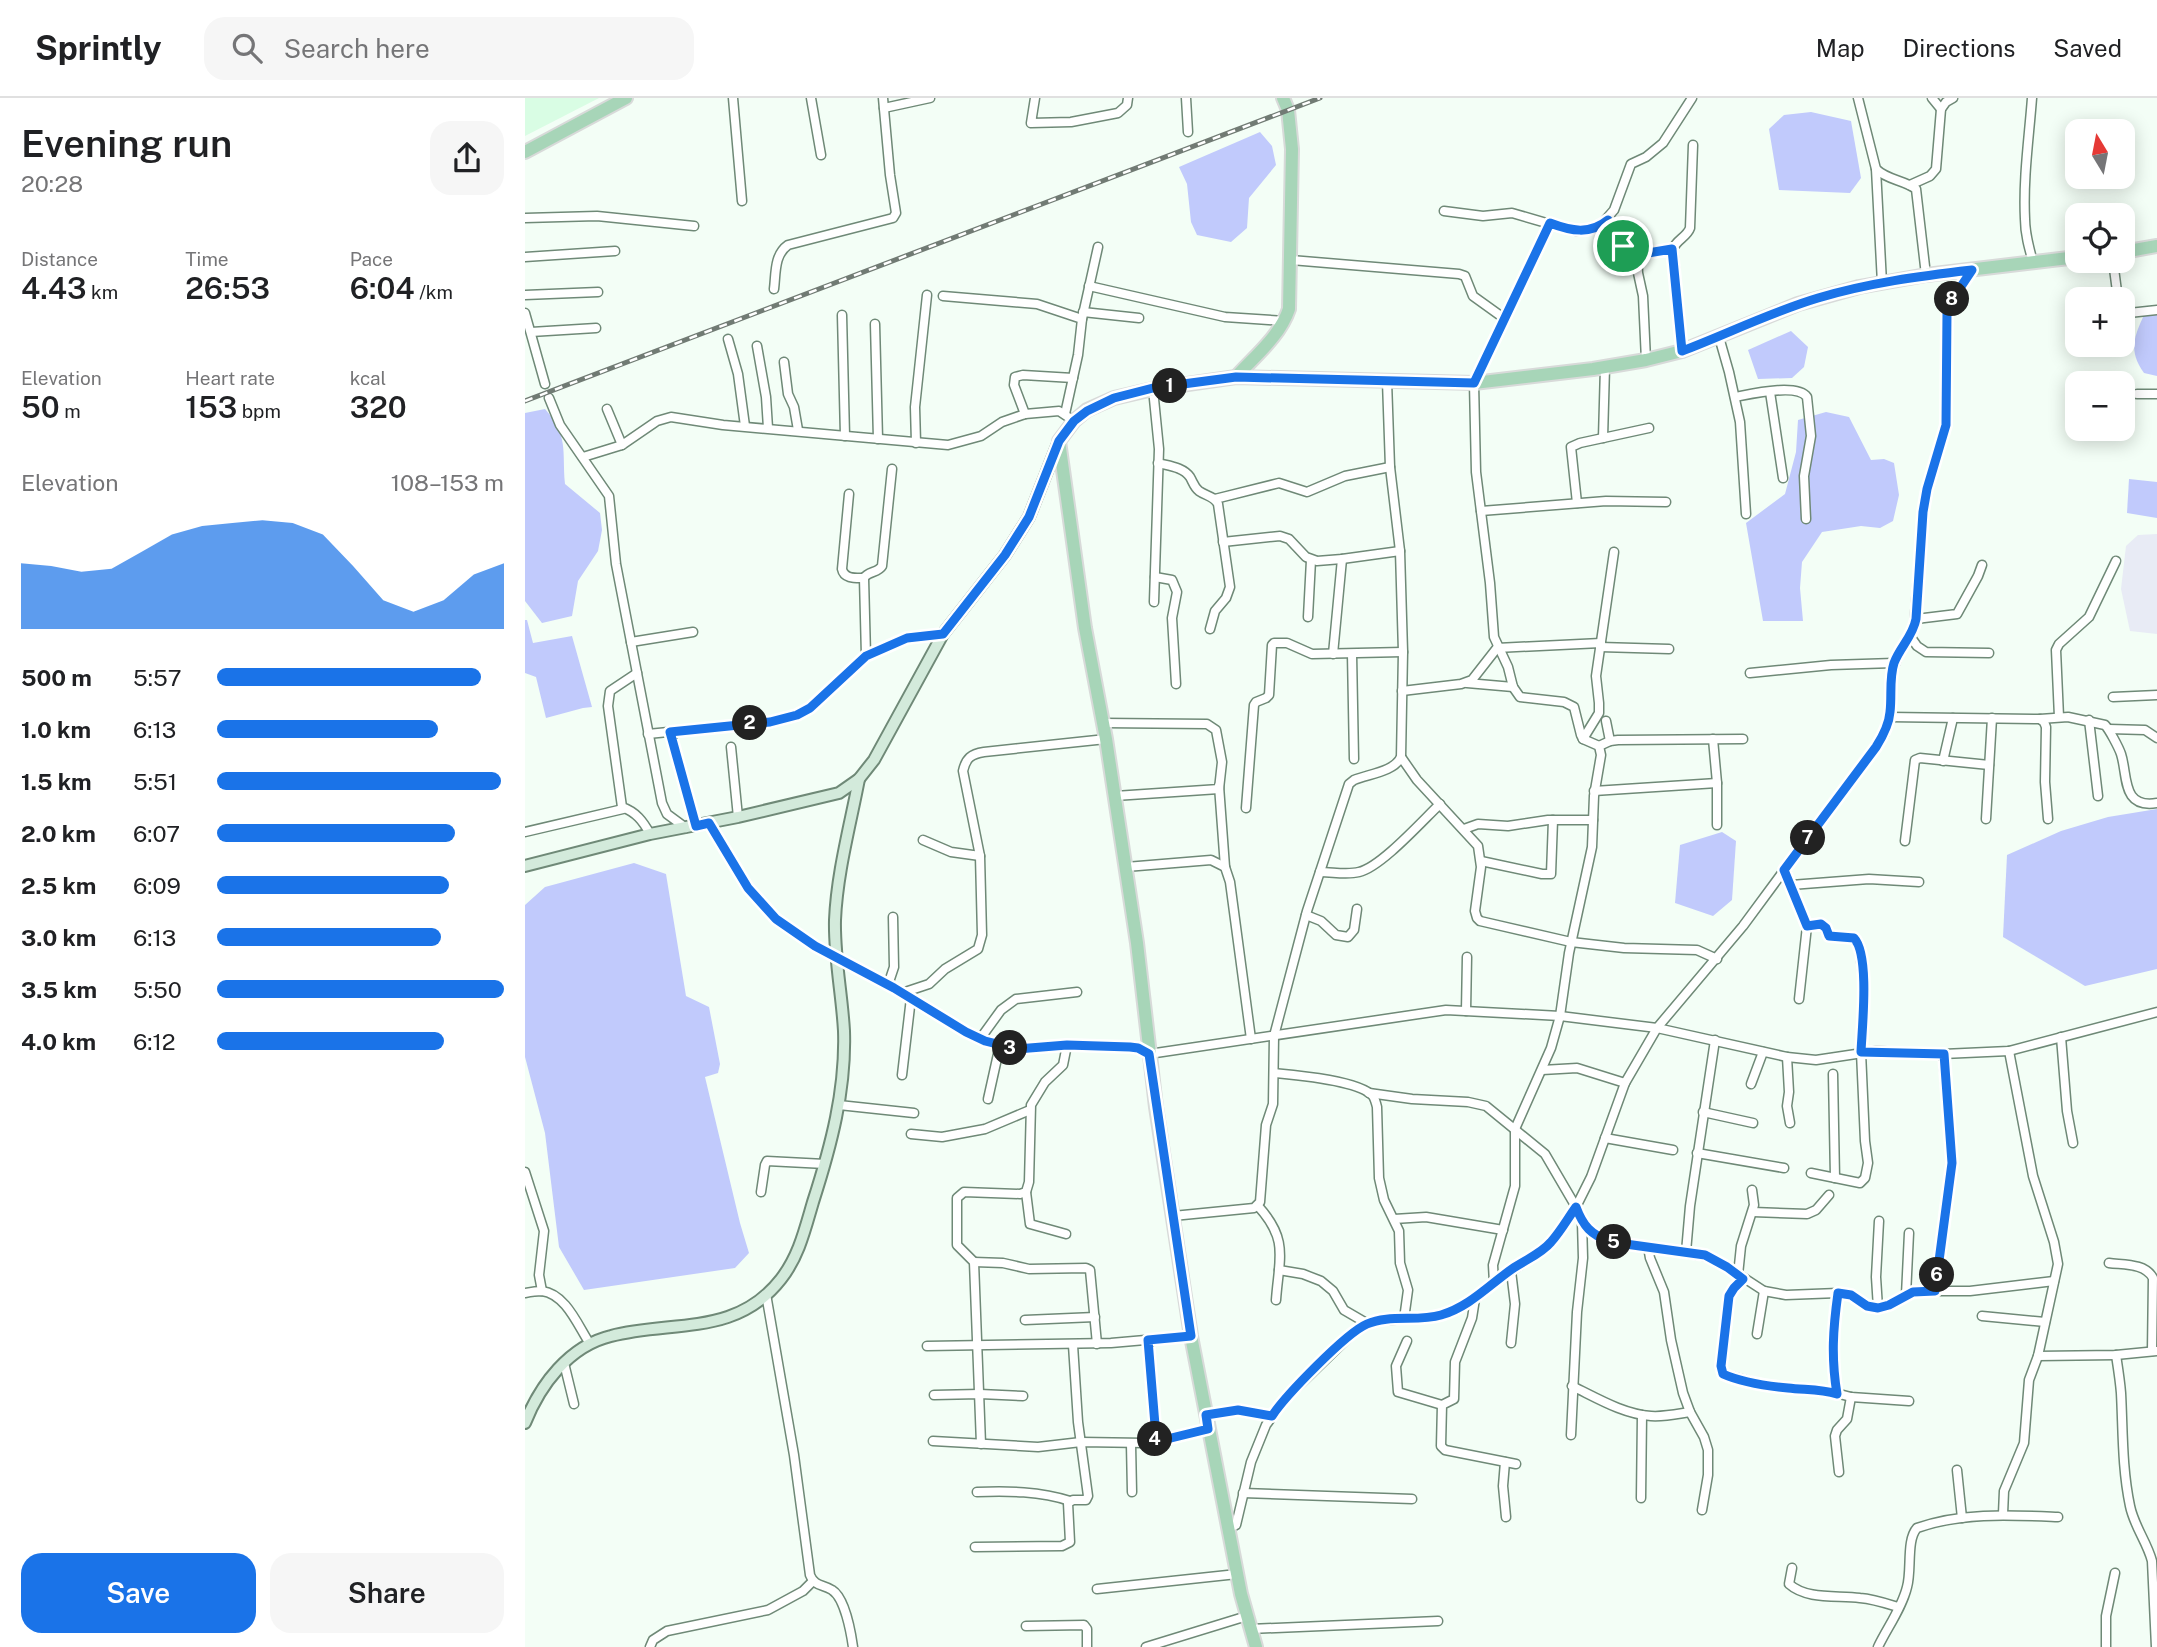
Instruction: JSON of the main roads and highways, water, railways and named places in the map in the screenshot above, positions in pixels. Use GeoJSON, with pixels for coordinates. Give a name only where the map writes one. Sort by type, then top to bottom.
{"type":"FeatureCollection","features":[{"type":"Feature","properties":{"kind":"main road"},"geometry":{"type":"LineString","coordinates":[[525,152],[626,98]]}},
{"type":"Feature","properties":{"kind":"main road"},"geometry":{"type":"LineString","coordinates":[[1236,377],[1285,321],[1289,309],[1292,149],[1288,110],[1283,98]]}},
{"type":"Feature","properties":{"kind":"main road"},"geometry":{"type":"LineString","coordinates":[[2135,250],[2157,246]]}},
{"type":"Feature","properties":{"kind":"main road"},"geometry":{"type":"LineString","coordinates":[[1256,1647],[1237,1574],[1191,1336],[1149,1054],[1126,867],[1085,628],[1059,441],[1070,417],[1114,398],[1153,388],[1236,377],[1474,383],[1605,367],[1682,351],[1798,304],[1833,293],[1926,275],[2065,258]]}},
{"type":"Feature","properties":{"kind":"water"},"geometry":{"type":"Polygon","coordinates":[[[1811,112],[1851,121],[1861,178],[1850,193],[1779,190],[1769,129],[1784,115],[1811,112]]]}},
{"type":"Feature","properties":{"kind":"water"},"geometry":{"type":"Polygon","coordinates":[[[1260,132],[1272,146],[1276,165],[1249,198],[1247,228],[1231,242],[1197,235],[1191,222],[1187,184],[1179,167],[1260,132]]]}},
{"type":"Feature","properties":{"kind":"water"},"geometry":{"type":"Polygon","coordinates":[[[2157,312],[2157,376],[2144,373],[2135,354],[2135,340],[2145,313],[2157,312]]]}},
{"type":"Feature","properties":{"kind":"water"},"geometry":{"type":"Polygon","coordinates":[[[1791,331],[1808,347],[1804,367],[1792,378],[1758,379],[1748,350],[1791,331]]]}},
{"type":"Feature","properties":{"kind":"water"},"geometry":{"type":"Polygon","coordinates":[[[545,409],[561,436],[565,484],[600,513],[602,530],[598,551],[578,581],[572,616],[542,623],[525,601],[525,413],[545,409]]]}},
{"type":"Feature","properties":{"kind":"water"},"geometry":{"type":"Polygon","coordinates":[[[1826,412],[1849,417],[1871,460],[1884,459],[1894,463],[1899,495],[1893,521],[1880,528],[1861,526],[1822,532],[1802,562],[1800,588],[1803,621],[1763,621],[1746,523],[1785,494],[1796,452],[1798,420],[1826,412]]]}},
{"type":"Feature","properties":{"kind":"water"},"geometry":{"type":"Polygon","coordinates":[[[2129,479],[2157,482],[2157,518],[2127,513],[2129,479]]]}},
{"type":"Feature","properties":{"kind":"water"},"geometry":{"type":"Polygon","coordinates":[[[525,620],[533,643],[572,636],[592,707],[546,718],[536,677],[525,673],[525,620]]]}},
{"type":"Feature","properties":{"kind":"water"},"geometry":{"type":"Polygon","coordinates":[[[2157,809],[2157,969],[2085,986],[2003,937],[2007,855],[2061,831],[2108,817],[2157,809]]]}},
{"type":"Feature","properties":{"kind":"water"},"geometry":{"type":"Polygon","coordinates":[[[1722,832],[1736,841],[1732,900],[1713,916],[1675,903],[1680,845],[1722,832]]]}},
{"type":"Feature","properties":{"kind":"water"},"geometry":{"type":"Polygon","coordinates":[[[634,863],[666,874],[686,996],[709,1007],[720,1064],[718,1073],[705,1077],[749,1253],[735,1268],[584,1290],[559,1247],[545,1133],[525,1057],[525,905],[545,887],[634,863]]]}},
{"type":"Feature","properties":{"kind":"railway"},"geometry":{"type":"LineString","coordinates":[[525,401],[1320,98]]}}]}
